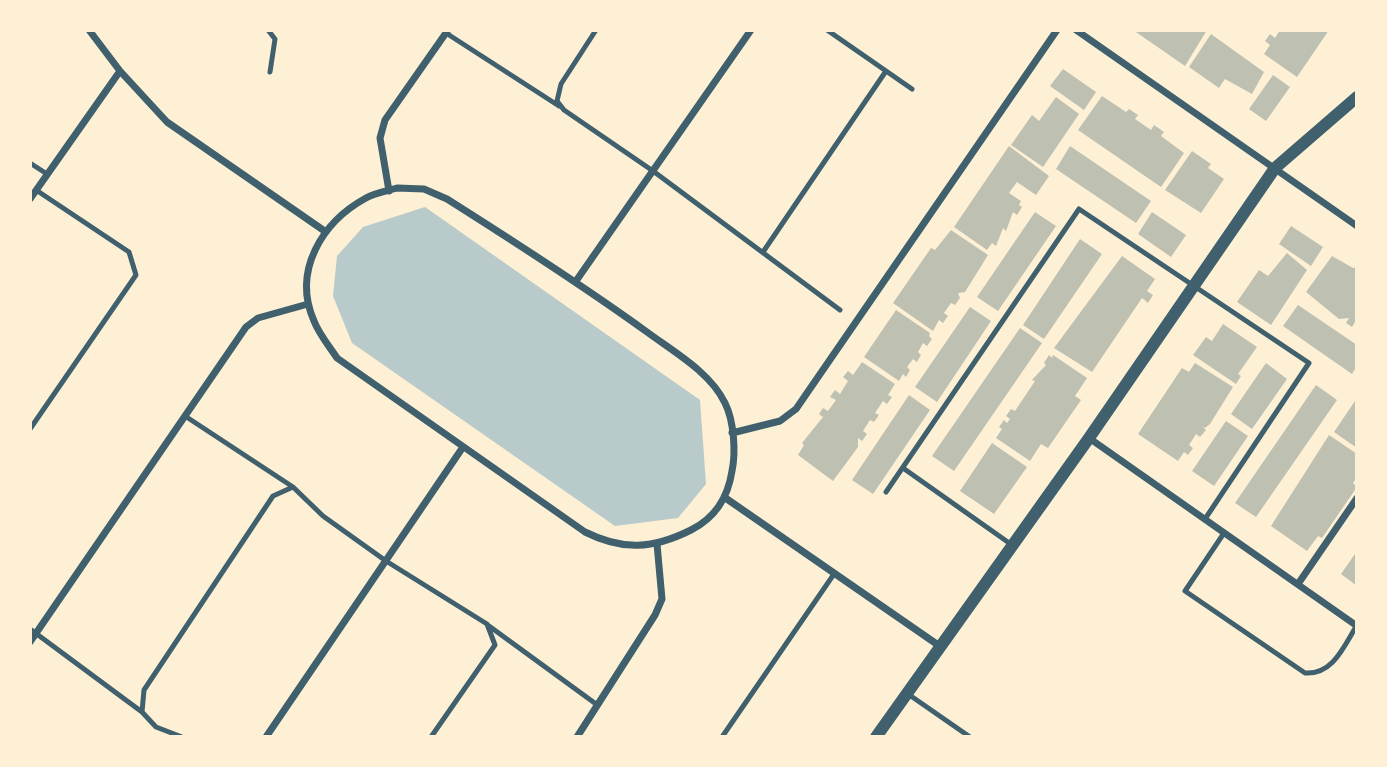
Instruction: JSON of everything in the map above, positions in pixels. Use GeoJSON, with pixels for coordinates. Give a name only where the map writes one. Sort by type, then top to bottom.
{"type":"FeatureCollection","features":[{"type":"Feature","properties":{"kind":"street"},"geometry":{"type":"LineString","coordinates":[[89,30],[120,71],[167,122],[326,232]]}},
{"type":"Feature","properties":{"kind":"street"},"geometry":{"type":"LineString","coordinates":[[576,281],[751,30]]}},
{"type":"Feature","properties":{"kind":"street"},"geometry":{"type":"LineString","coordinates":[[732,433],[780,421],[796,409],[1057,30]]}},
{"type":"Feature","properties":{"kind":"street"},"geometry":{"type":"LineString","coordinates":[[1076,30],[1357,226]]}},
{"type":"Feature","properties":{"kind":"street"},"geometry":{"type":"LineString","coordinates":[[389,191],[380,138],[385,120],[447,31]]}},
{"type":"Feature","properties":{"kind":"street"},"geometry":{"type":"LineString","coordinates":[[30,199],[120,71]]}},
{"type":"Feature","properties":{"kind":"street"},"geometry":{"type":"LineString","coordinates":[[876,737],[1089,438],[1275,168],[1357,97]]}},
{"type":"Feature","properties":{"kind":"street"},"geometry":{"type":"LineString","coordinates":[[424,189],[447,198],[576,281],[702,373],[726,403],[732,433],[734,463],[730,485],[711,518],[681,535],[657,544],[627,547],[606,542],[585,532],[337,358],[314,322],[308,304],[308,266],[318,241],[344,213],[368,197],[389,191],[424,189]]}},
{"type":"Feature","properties":{"kind":"street"},"geometry":{"type":"LineString","coordinates":[[30,642],[33,631],[246,327],[258,318],[308,304]]}},
{"type":"Feature","properties":{"kind":"street"},"geometry":{"type":"LineString","coordinates":[[1089,438],[1357,626]]}},
{"type":"Feature","properties":{"kind":"street"},"geometry":{"type":"LineString","coordinates":[[266,737],[463,447]]}},
{"type":"Feature","properties":{"kind":"street"},"geometry":{"type":"LineString","coordinates":[[724,497],[941,647]]}},
{"type":"Feature","properties":{"kind":"street"},"geometry":{"type":"LineString","coordinates":[[1298,584],[1357,498]]}},
{"type":"Feature","properties":{"kind":"street"},"geometry":{"type":"LineString","coordinates":[[577,737],[655,615],[662,599],[657,544]]}},
{"type":"Feature","properties":{"kind":"lane"},"geometry":{"type":"LineString","coordinates":[[268,30],[275,39],[270,72]]}},
{"type":"Feature","properties":{"kind":"lane"},"geometry":{"type":"LineString","coordinates":[[564,110],[557,101],[561,84],[596,30]]}},
{"type":"Feature","properties":{"kind":"lane"},"geometry":{"type":"LineString","coordinates":[[827,30],[912,89]]}},
{"type":"Feature","properties":{"kind":"lane"},"geometry":{"type":"LineString","coordinates":[[447,31],[653,171],[840,310]]}},
{"type":"Feature","properties":{"kind":"lane"},"geometry":{"type":"LineString","coordinates":[[763,252],[886,71]]}},
{"type":"Feature","properties":{"kind":"lane"},"geometry":{"type":"LineString","coordinates":[[30,163],[47,174]]}},
{"type":"Feature","properties":{"kind":"lane"},"geometry":{"type":"LineString","coordinates":[[30,429],[136,275],[129,252],[36,190]]}},
{"type":"Feature","properties":{"kind":"lane"},"geometry":{"type":"LineString","coordinates":[[886,492],[1079,209],[1309,363],[1205,519]]}},
{"type":"Feature","properties":{"kind":"lane"},"geometry":{"type":"LineString","coordinates":[[185,416],[293,486],[323,516],[386,561],[487,624],[596,704]]}},
{"type":"Feature","properties":{"kind":"lane"},"geometry":{"type":"LineString","coordinates":[[903,468],[1012,545]]}},
{"type":"Feature","properties":{"kind":"lane"},"geometry":{"type":"LineString","coordinates":[[142,712],[145,690],[273,496],[293,486]]}},
{"type":"Feature","properties":{"kind":"lane"},"geometry":{"type":"LineString","coordinates":[[1224,533],[1185,592],[1305,673],[1318,674],[1329,666],[1357,626]]}},
{"type":"Feature","properties":{"kind":"lane"},"geometry":{"type":"LineString","coordinates":[[722,737],[834,574]]}},
{"type":"Feature","properties":{"kind":"lane"},"geometry":{"type":"LineString","coordinates":[[430,737],[495,645],[487,624]]}},
{"type":"Feature","properties":{"kind":"lane"},"geometry":{"type":"LineString","coordinates":[[33,631],[142,712],[156,727],[182,737]]}},
{"type":"Feature","properties":{"kind":"lane"},"geometry":{"type":"LineString","coordinates":[[908,694],[970,737]]}},
{"type":"Feature","properties":{"kind":"shaded area"},"geometry":{"type":"Polygon","coordinates":[[[425,207],[700,400],[706,484],[678,518],[615,526],[352,343],[333,296],[337,256],[363,227],[425,207]]]}},
{"type":"Feature","properties":{"kind":"building"},"geometry":{"type":"Polygon","coordinates":[[[1133,30],[1207,30],[1185,66],[1133,30]]]}},
{"type":"Feature","properties":{"kind":"building"},"geometry":{"type":"Polygon","coordinates":[[[1280,30],[1329,30],[1297,77],[1264,54],[1270,45],[1265,41],[1270,34],[1275,38],[1280,30]]]}},
{"type":"Feature","properties":{"kind":"building"},"geometry":{"type":"Polygon","coordinates":[[[1211,34],[1264,72],[1252,94],[1225,79],[1219,88],[1189,67],[1211,34]]]}},
{"type":"Feature","properties":{"kind":"building"},"geometry":{"type":"Polygon","coordinates":[[[1063,69],[1096,92],[1084,110],[1050,86],[1063,69]]]}},
{"type":"Feature","properties":{"kind":"building"},"geometry":{"type":"Polygon","coordinates":[[[1273,75],[1290,87],[1266,121],[1249,109],[1273,75]]]}},
{"type":"Feature","properties":{"kind":"building"},"geometry":{"type":"Polygon","coordinates":[[[1102,96],[1126,112],[1129,109],[1138,115],[1135,119],[1151,130],[1154,125],[1164,132],[1161,136],[1184,153],[1161,187],[1078,130],[1102,96]]]}},
{"type":"Feature","properties":{"kind":"building"},"geometry":{"type":"Polygon","coordinates":[[[1056,97],[1079,114],[1043,167],[1011,145],[1032,115],[1039,121],[1056,97]]]}},
{"type":"Feature","properties":{"kind":"building"},"geometry":{"type":"Polygon","coordinates":[[[1009,146],[1049,176],[1036,195],[1017,182],[1009,193],[1021,201],[1019,205],[1022,207],[1017,215],[1013,212],[1006,231],[1003,228],[996,246],[992,243],[987,250],[954,227],[1009,146]]]}},
{"type":"Feature","properties":{"kind":"building"},"geometry":{"type":"Polygon","coordinates":[[[1070,146],[1151,201],[1136,223],[1056,169],[1070,146]]]}},
{"type":"Feature","properties":{"kind":"building"},"geometry":{"type":"Polygon","coordinates":[[[1192,151],[1211,164],[1208,168],[1224,179],[1201,213],[1165,190],[1192,151]]]}},
{"type":"Feature","properties":{"kind":"building"},"geometry":{"type":"Polygon","coordinates":[[[1035,212],[1056,226],[998,311],[977,297],[1035,212]]]}},
{"type":"Feature","properties":{"kind":"building"},"geometry":{"type":"Polygon","coordinates":[[[1152,212],[1186,235],[1171,257],[1138,234],[1152,212]]]}},
{"type":"Feature","properties":{"kind":"building"},"geometry":{"type":"Polygon","coordinates":[[[1291,226],[1323,247],[1311,266],[1279,244],[1291,226]]]}},
{"type":"Feature","properties":{"kind":"building"},"geometry":{"type":"Polygon","coordinates":[[[951,230],[988,255],[965,292],[958,293],[960,298],[955,305],[951,303],[944,313],[948,316],[943,323],[939,320],[933,331],[893,303],[931,248],[935,250],[951,230]]]}},
{"type":"Feature","properties":{"kind":"building"},"geometry":{"type":"Polygon","coordinates":[[[1080,239],[1102,254],[1044,339],[1023,325],[1080,239]]]}},
{"type":"Feature","properties":{"kind":"building"},"geometry":{"type":"Polygon","coordinates":[[[1287,253],[1307,270],[1271,325],[1237,302],[1259,270],[1268,276],[1287,253]]]}},
{"type":"Feature","properties":{"kind":"building"},"geometry":{"type":"Polygon","coordinates":[[[1122,256],[1155,279],[1147,291],[1153,295],[1148,303],[1142,298],[1092,372],[1054,348],[1122,256]]]}},
{"type":"Feature","properties":{"kind":"building"},"geometry":{"type":"Polygon","coordinates":[[[1332,256],[1353,268],[1357,267],[1357,324],[1355,322],[1352,327],[1346,323],[1349,318],[1339,319],[1306,292],[1332,256]]]}},
{"type":"Feature","properties":{"kind":"building"},"geometry":{"type":"Polygon","coordinates":[[[1298,305],[1357,345],[1357,366],[1352,374],[1283,326],[1298,305]]]}},
{"type":"Feature","properties":{"kind":"building"},"geometry":{"type":"Polygon","coordinates":[[[970,307],[991,321],[937,402],[915,387],[970,307]]]}},
{"type":"Feature","properties":{"kind":"building"},"geometry":{"type":"Polygon","coordinates":[[[896,310],[930,333],[932,339],[927,346],[923,343],[917,362],[913,359],[907,367],[910,370],[906,377],[903,374],[899,381],[864,357],[896,310]]]}},
{"type":"Feature","properties":{"kind":"building"},"geometry":{"type":"Polygon","coordinates":[[[1223,324],[1257,347],[1238,374],[1241,376],[1236,384],[1193,355],[1206,337],[1212,341],[1223,324]]]}},
{"type":"Feature","properties":{"kind":"building"},"geometry":{"type":"Polygon","coordinates":[[[1020,328],[1042,343],[954,471],[932,456],[1020,328]]]}},
{"type":"Feature","properties":{"kind":"building"},"geometry":{"type":"Polygon","coordinates":[[[1049,355],[1087,378],[1075,396],[1081,400],[1048,448],[1041,444],[1030,461],[996,438],[1004,420],[1007,423],[1010,419],[1006,416],[1011,409],[1015,411],[1035,381],[1032,380],[1046,365],[1044,363],[1049,355]]]}},
{"type":"Feature","properties":{"kind":"building"},"geometry":{"type":"Polygon","coordinates":[[[862,362],[895,384],[888,395],[892,397],[887,404],[883,401],[875,413],[879,415],[874,422],[870,420],[863,431],[867,434],[862,441],[858,438],[858,447],[833,481],[798,455],[804,445],[802,443],[823,417],[819,414],[823,408],[828,411],[836,400],[830,397],[835,390],[840,394],[848,381],[843,377],[848,371],[853,375],[862,362]]]}},
{"type":"Feature","properties":{"kind":"building"},"geometry":{"type":"Polygon","coordinates":[[[1195,363],[1233,387],[1210,424],[1205,428],[1202,426],[1206,430],[1200,437],[1196,434],[1189,445],[1193,448],[1188,455],[1184,452],[1178,461],[1138,434],[1182,368],[1189,372],[1195,363]]]}},
{"type":"Feature","properties":{"kind":"building"},"geometry":{"type":"Polygon","coordinates":[[[1266,363],[1287,379],[1252,429],[1231,414],[1266,363]]]}},
{"type":"Feature","properties":{"kind":"building"},"geometry":{"type":"Polygon","coordinates":[[[1316,385],[1337,400],[1256,517],[1235,503],[1316,385]]]}},
{"type":"Feature","properties":{"kind":"building"},"geometry":{"type":"Polygon","coordinates":[[[909,395],[930,410],[873,494],[852,480],[909,395]]]}},
{"type":"Feature","properties":{"kind":"building"},"geometry":{"type":"Polygon","coordinates":[[[1357,398],[1357,448],[1334,432],[1357,398]]]}},
{"type":"Feature","properties":{"kind":"building"},"geometry":{"type":"Polygon","coordinates":[[[1226,421],[1248,436],[1214,486],[1192,471],[1226,421]]]}},
{"type":"Feature","properties":{"kind":"building"},"geometry":{"type":"Polygon","coordinates":[[[1329,435],[1357,454],[1357,477],[1353,483],[1357,487],[1322,538],[1318,536],[1307,551],[1271,526],[1329,435]]]}},
{"type":"Feature","properties":{"kind":"building"},"geometry":{"type":"Polygon","coordinates":[[[992,443],[1027,467],[994,514],[960,491],[992,443]]]}},
{"type":"Feature","properties":{"kind":"building"},"geometry":{"type":"Polygon","coordinates":[[[1357,551],[1357,586],[1341,574],[1357,551]]]}}]}
